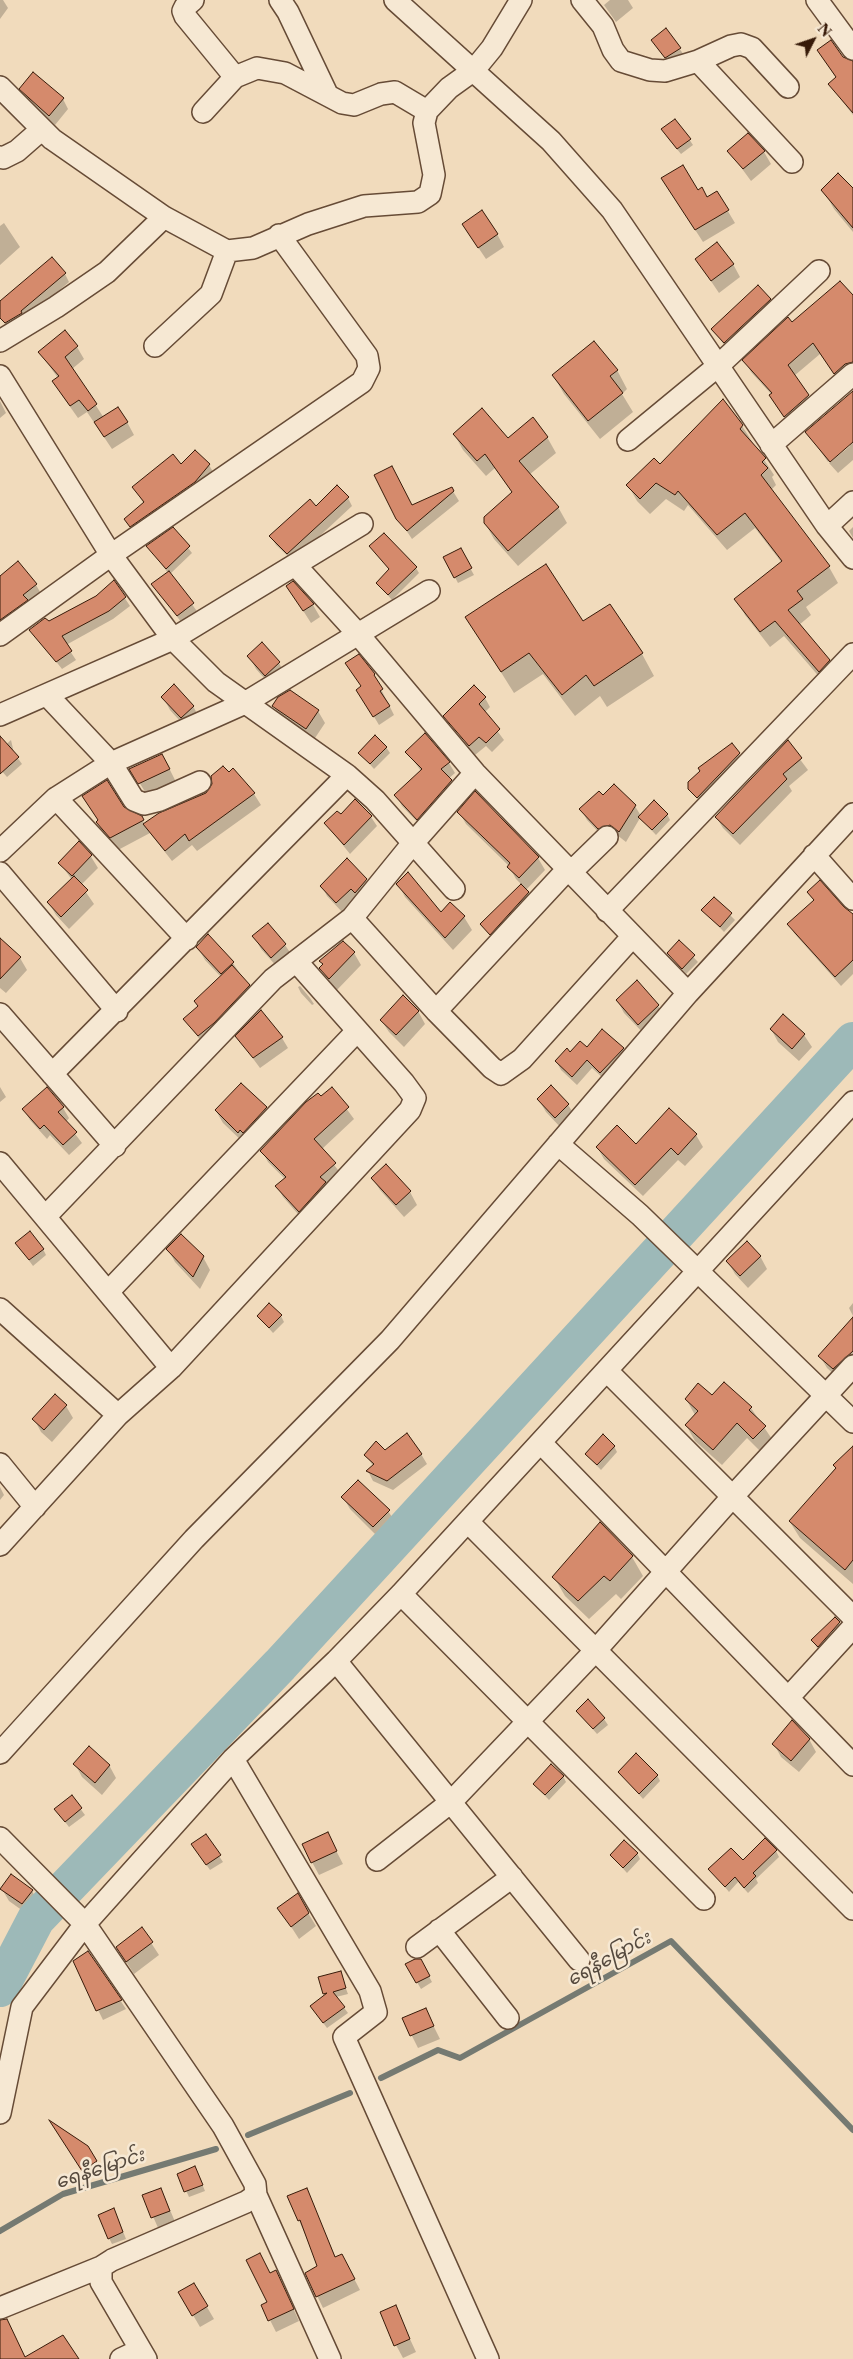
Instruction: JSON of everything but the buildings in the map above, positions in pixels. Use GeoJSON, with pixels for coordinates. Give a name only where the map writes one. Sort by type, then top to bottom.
{"type":"FeatureCollection","features":[{"type":"Feature","properties":{"kind":"street"},"geometry":{"type":"LineString","coordinates":[[193,0],[185,7],[183,11],[185,16],[235,77]]}},
{"type":"Feature","properties":{"kind":"street"},"geometry":{"type":"LineString","coordinates":[[280,0],[288,12],[327,94]]}},
{"type":"Feature","properties":{"kind":"street"},"geometry":{"type":"LineString","coordinates":[[395,0],[551,141],[612,210],[827,526],[853,558]]}},
{"type":"Feature","properties":{"kind":"street"},"geometry":{"type":"LineString","coordinates":[[0,87],[41,130],[164,217],[227,251],[253,248],[292,230],[364,206],[418,202],[430,194],[434,175],[424,123],[427,111],[449,88],[474,70],[492,48],[521,0]]}},
{"type":"Feature","properties":{"kind":"street"},"geometry":{"type":"LineString","coordinates":[[582,0],[603,26],[612,50],[621,61],[650,70],[665,71],[698,61],[731,46],[742,44],[752,48],[788,87]]}},
{"type":"Feature","properties":{"kind":"street"},"geometry":{"type":"LineString","coordinates":[[817,0],[853,49]]}},
{"type":"Feature","properties":{"kind":"street"},"geometry":{"type":"LineString","coordinates":[[698,61],[792,162]]}},
{"type":"Feature","properties":{"kind":"street"},"geometry":{"type":"LineString","coordinates":[[204,112],[235,77],[257,68],[285,73],[342,103],[354,105],[381,94],[395,92],[427,111]]}},
{"type":"Feature","properties":{"kind":"street"},"geometry":{"type":"LineString","coordinates":[[0,157],[3,158],[17,151],[41,130]]}},
{"type":"Feature","properties":{"kind":"street"},"geometry":{"type":"LineString","coordinates":[[1,338],[107,272],[164,217]]}},
{"type":"Feature","properties":{"kind":"street"},"geometry":{"type":"LineString","coordinates":[[0,635],[111,555],[362,382],[369,368],[368,356],[292,230]]}},
{"type":"Feature","properties":{"kind":"street"},"geometry":{"type":"LineString","coordinates":[[155,346],[211,294],[227,251]]}},
{"type":"Feature","properties":{"kind":"street"},"geometry":{"type":"LineString","coordinates":[[628,440],[719,365],[819,271]]}},
{"type":"Feature","properties":{"kind":"street"},"geometry":{"type":"LineString","coordinates":[[771,445],[853,374]]}},
{"type":"Feature","properties":{"kind":"street"},"geometry":{"type":"LineString","coordinates":[[0,376],[111,555],[172,639],[216,682],[243,704],[347,775],[375,800],[454,889]]}},
{"type":"Feature","properties":{"kind":"street"},"geometry":{"type":"LineString","coordinates":[[827,526],[853,502]]}},
{"type":"Feature","properties":{"kind":"street"},"geometry":{"type":"LineString","coordinates":[[0,715],[172,639],[296,566],[362,524]]}},
{"type":"Feature","properties":{"kind":"street"},"geometry":{"type":"LineString","coordinates":[[296,566],[358,634],[475,772],[569,872],[688,993]]}},
{"type":"Feature","properties":{"kind":"street"},"geometry":{"type":"LineString","coordinates":[[0,851],[56,798],[111,763],[243,704],[429,591]]}},
{"type":"Feature","properties":{"kind":"street"},"geometry":{"type":"LineString","coordinates":[[607,911],[853,654]]}},
{"type":"Feature","properties":{"kind":"street"},"geometry":{"type":"LineString","coordinates":[[47,695],[111,763],[134,800],[144,804],[160,800],[200,782]]}},
{"type":"Feature","properties":{"kind":"street"},"geometry":{"type":"LineString","coordinates":[[45,1217],[115,1146],[272,979],[352,918],[413,843],[475,772]]}},
{"type":"Feature","properties":{"kind":"street"},"geometry":{"type":"LineString","coordinates":[[52,1074],[117,1011],[347,775]]}},
{"type":"Feature","properties":{"kind":"street"},"geometry":{"type":"LineString","coordinates":[[56,798],[187,939]]}},
{"type":"Feature","properties":{"kind":"street"},"geometry":{"type":"LineString","coordinates":[[3,1745],[194,1539],[390,1340],[688,993],[853,814]]}},
{"type":"Feature","properties":{"kind":"street"},"geometry":{"type":"LineString","coordinates":[[436,1011],[569,872],[607,837]]}},
{"type":"Feature","properties":{"kind":"street"},"geometry":{"type":"LineString","coordinates":[[814,855],[853,899]]}},
{"type":"Feature","properties":{"kind":"street"},"geometry":{"type":"LineString","coordinates":[[0,873],[117,1011]]}},
{"type":"Feature","properties":{"kind":"street"},"geometry":{"type":"LineString","coordinates":[[352,918],[436,1011],[492,1068],[501,1074],[522,1058],[632,937]]}},
{"type":"Feature","properties":{"kind":"street"},"geometry":{"type":"LineString","coordinates":[[0,1545],[118,1415],[171,1368],[410,1110],[415,1098],[296,961]]}},
{"type":"Feature","properties":{"kind":"street"},"geometry":{"type":"LineString","coordinates":[[0,1014],[115,1146]]}},
{"type":"Feature","properties":{"kind":"street"},"geometry":{"type":"LineString","coordinates":[[108,1292],[357,1031]]}},
{"type":"Feature","properties":{"kind":"street"},"geometry":{"type":"LineString","coordinates":[[0,2113],[22,2007],[85,1924],[233,1759],[336,1661],[401,1594],[608,1371],[853,1102]]}},
{"type":"Feature","properties":{"kind":"street"},"geometry":{"type":"LineString","coordinates":[[558,1144],[640,1215],[853,1422]]}},
{"type":"Feature","properties":{"kind":"street"},"geometry":{"type":"LineString","coordinates":[[0,1164],[171,1368]]}},
{"type":"Feature","properties":{"kind":"street"},"geometry":{"type":"LineString","coordinates":[[0,1309],[118,1415]]}},
{"type":"Feature","properties":{"kind":"street"},"geometry":{"type":"LineString","coordinates":[[377,1860],[451,1802],[596,1650],[733,1496],[853,1366]]}},
{"type":"Feature","properties":{"kind":"street"},"geometry":{"type":"LineString","coordinates":[[608,1371],[853,1617]]}},
{"type":"Feature","properties":{"kind":"street"},"geometry":{"type":"LineString","coordinates":[[541,1443],[853,1765]]}},
{"type":"Feature","properties":{"kind":"street"},"geometry":{"type":"LineString","coordinates":[[0,1464],[35,1507]]}},
{"type":"Feature","properties":{"kind":"street"},"geometry":{"type":"LineString","coordinates":[[468,1522],[851,1901]]}},
{"type":"Feature","properties":{"kind":"street"},"geometry":{"type":"LineString","coordinates":[[401,1594],[704,1899]]}},
{"type":"Feature","properties":{"kind":"street"},"geometry":{"type":"LineString","coordinates":[[788,1698],[853,1627]]}},
{"type":"Feature","properties":{"kind":"street"},"geometry":{"type":"LineString","coordinates":[[336,1661],[579,1960]]}},
{"type":"Feature","properties":{"kind":"street"},"geometry":{"type":"LineString","coordinates":[[233,1759],[370,1991],[376,2012],[344,2037],[488,2359]]}},
{"type":"Feature","properties":{"kind":"street"},"geometry":{"type":"LineString","coordinates":[[0,1838],[40,1876],[85,1924],[223,2126],[255,2184],[256,2195],[330,2359]]}},
{"type":"Feature","properties":{"kind":"street"},"geometry":{"type":"LineString","coordinates":[[417,1947],[512,1877]]}},
{"type":"Feature","properties":{"kind":"street"},"geometry":{"type":"LineString","coordinates":[[439,1930],[508,2018]]}},
{"type":"Feature","properties":{"kind":"street"},"geometry":{"type":"LineString","coordinates":[[0,2308],[101,2267],[112,2260],[246,2202],[256,2195]]}},
{"type":"Feature","properties":{"kind":"street"},"geometry":{"type":"LineString","coordinates":[[101,2267],[101,2282],[136,2356]]}},
{"type":"Feature","properties":{"kind":"waterway"},"geometry":{"type":"LineString","coordinates":[[0,1988],[36,1919],[280,1665],[853,1041]]}},
{"type":"Feature","properties":{"kind":"waterway","name":"ရေနီမြောင်း"},"geometry":{"type":"LineString","coordinates":[[381,2078],[438,2050],[460,2058],[671,1941],[853,2130]]}},
{"type":"Feature","properties":{"kind":"waterway","name":"ရေနီမြောင်း"},"geometry":{"type":"LineString","coordinates":[[248,2135],[350,2093]]}},
{"type":"Feature","properties":{"kind":"waterway","name":"ရေနီမြောင်း"},"geometry":{"type":"LineString","coordinates":[[0,2231],[63,2194],[216,2149]]}}]}
